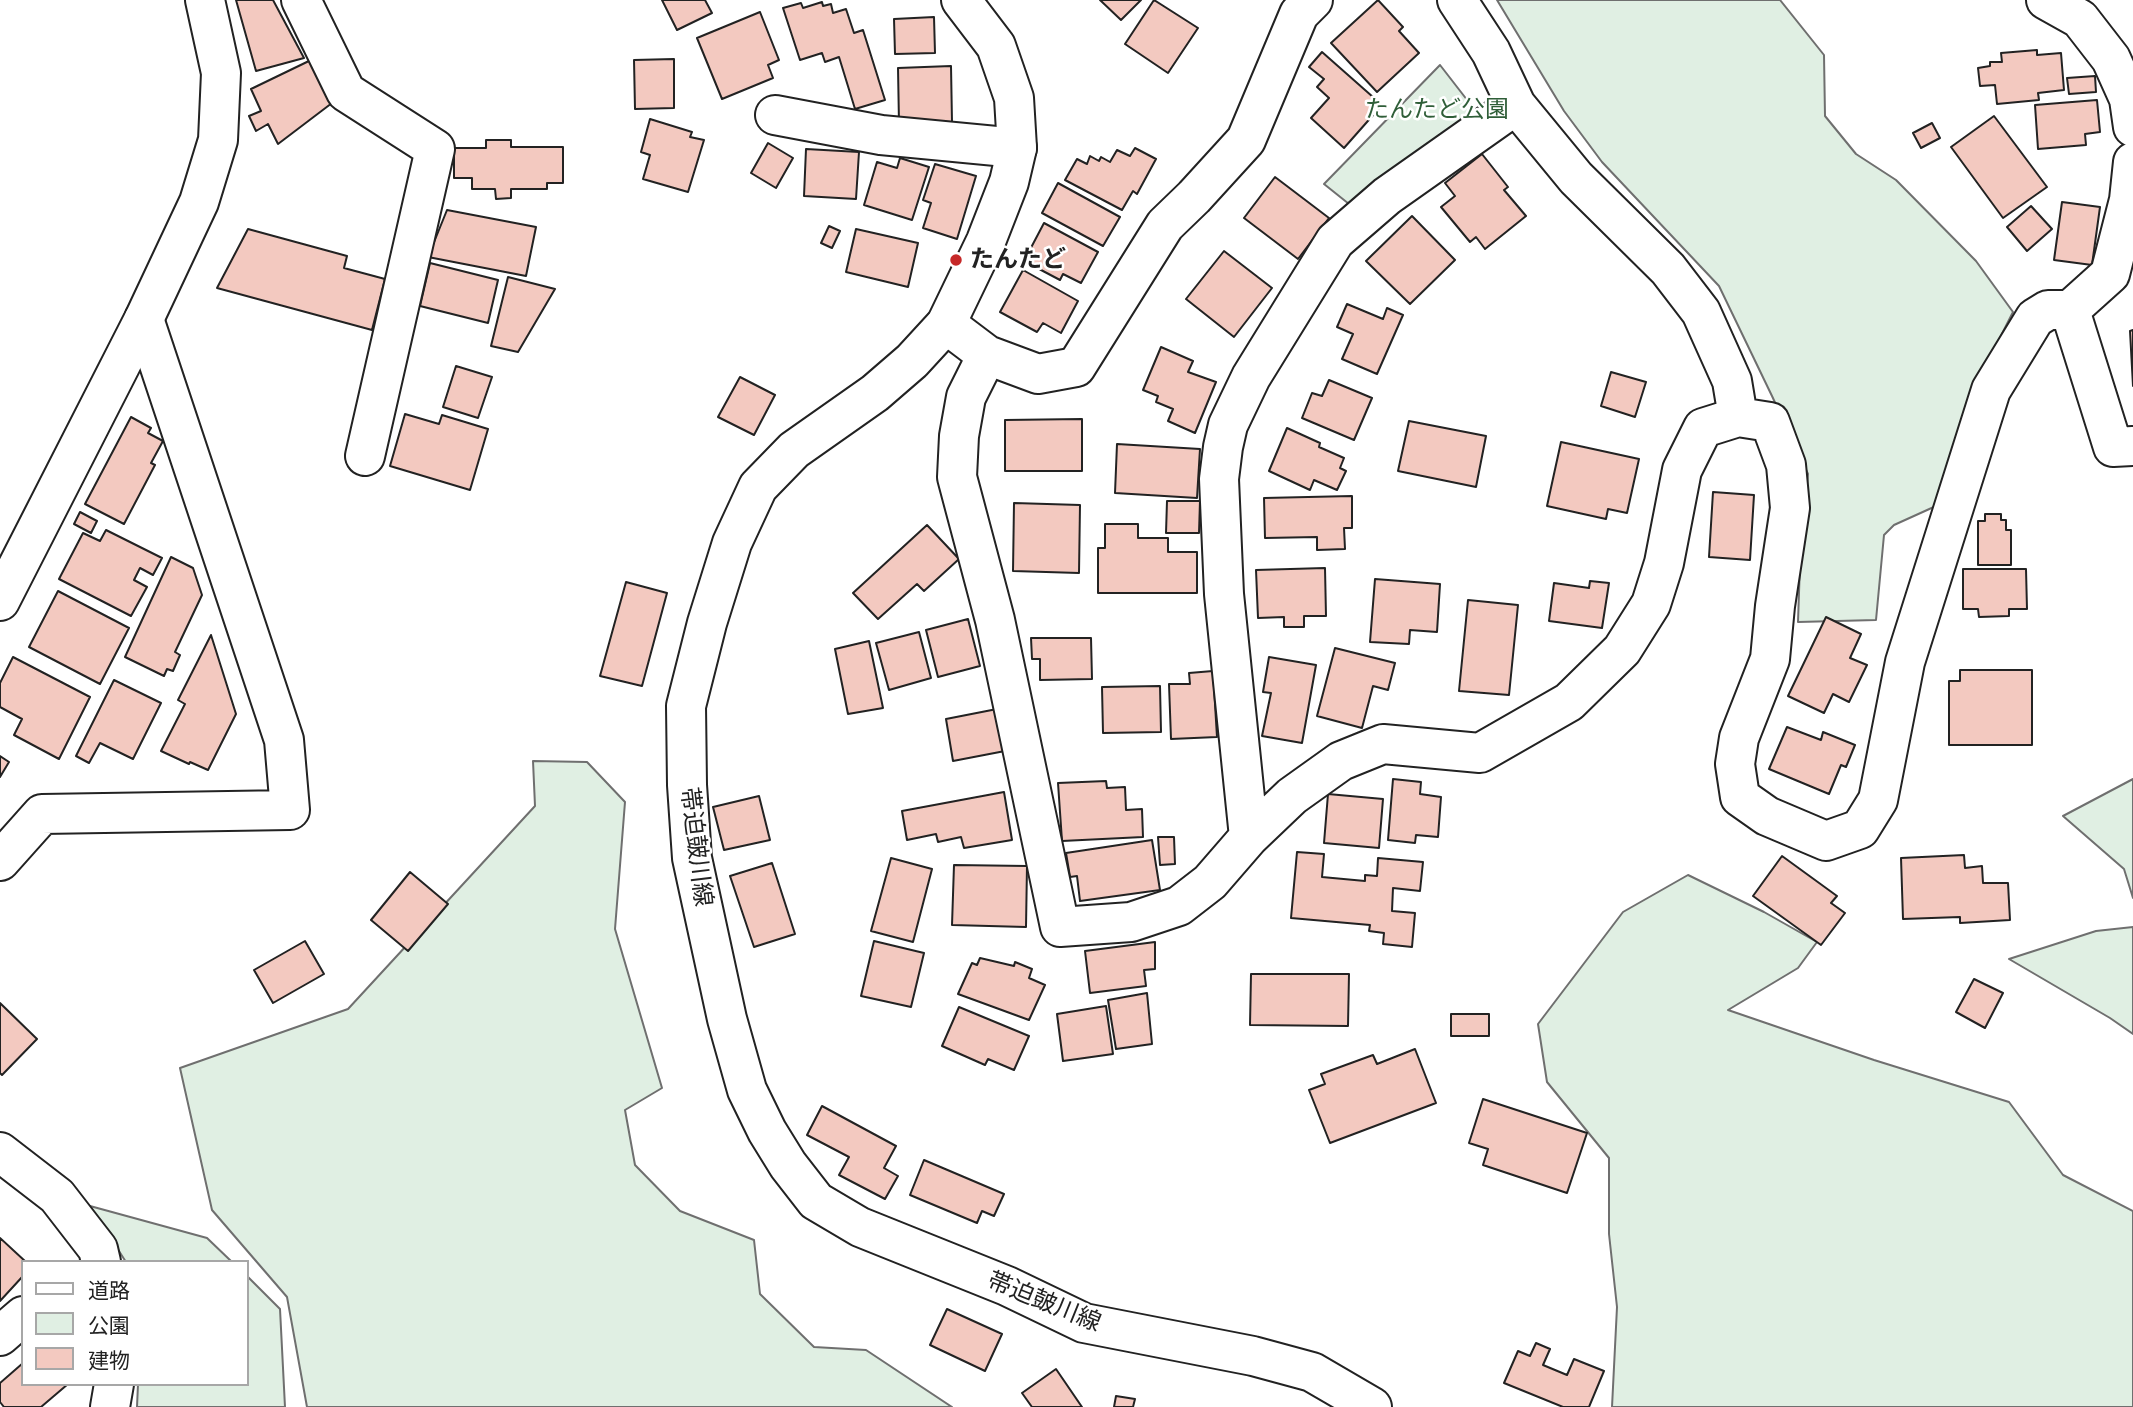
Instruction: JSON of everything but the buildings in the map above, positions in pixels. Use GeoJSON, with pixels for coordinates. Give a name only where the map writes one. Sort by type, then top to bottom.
{"type":"FeatureCollection","features":[{"type":"Feature","properties":{"kind":"street"},"geometry":{"type":"LineString","coordinates":[[0,601],[144,319],[200,202],[218,140],[221,73],[205,0]]}},
{"type":"Feature","properties":{"kind":"street"},"geometry":{"type":"LineString","coordinates":[[300,0],[346,92],[435,149],[365,456]]}},
{"type":"Feature","properties":{"kind":"street","name":"帯迫皷川線"},"geometry":{"type":"LineString","coordinates":[[961,0],[996,46],[1014,98],[1017,148],[1009,182],[986,241],[946,324],[912,361],[875,393],[794,450],[758,487],[732,543],[707,623],[686,706],[687,785],[692,858],[724,1006],[747,1090],[781,1154],[816,1201],[860,1227],[1007,1286],[1084,1323],[1253,1356],[1312,1372],[1372,1407]]}},
{"type":"Feature","properties":{"kind":"street"},"geometry":{"type":"LineString","coordinates":[[946,324],[987,355],[1038,374],[1076,367],[1164,225],[1246,141],[1299,14],[1313,0]]}},
{"type":"Feature","properties":{"kind":"street"},"geometry":{"type":"LineString","coordinates":[[1457,0],[1491,51],[1516,106],[1576,178],[1668,269],[1701,313],[1732,381],[1738,417]]}},
{"type":"Feature","properties":{"kind":"street"},"geometry":{"type":"LineString","coordinates":[[2046,0],[2080,19],[2111,59],[2129,99],[2133,127]]}},
{"type":"Feature","properties":{"kind":"street"},"geometry":{"type":"LineString","coordinates":[[1249,837],[1224,594],[1219,479],[1227,425],[1251,377],[1335,241],[1387,196],[1516,106]]}},
{"type":"Feature","properties":{"kind":"street"},"geometry":{"type":"LineString","coordinates":[[775,115],[881,135],[1017,148]]}},
{"type":"Feature","properties":{"kind":"street"},"geometry":{"type":"LineString","coordinates":[[987,355],[965,397],[957,477],[995,620],[1060,927],[1131,922],[1180,906],[1210,882],[1249,837],[1292,796],[1341,761],[1383,744],[1479,753],[1569,702],[1622,650],[1651,604],[1664,563],[1682,470],[1703,428],[1738,417],[1770,422],[1786,465],[1790,508],[1770,659],[1739,738],[1735,764],[1740,797],[1767,816],[1826,841],[1860,829],[1878,800],[1905,662],[1991,390],[2035,318],[2048,310],[2070,310],[2110,274],[2129,200],[2133,162]]}},
{"type":"Feature","properties":{"kind":"street"},"geometry":{"type":"LineString","coordinates":[[2070,310],[2113,447],[2133,446]]}},
{"type":"Feature","properties":{"kind":"street"},"geometry":{"type":"LineString","coordinates":[[0,861],[42,814],[290,810],[284,740],[144,319]]}},
{"type":"Feature","properties":{"kind":"street"},"geometry":{"type":"LineString","coordinates":[[0,1152],[57,1196],[94,1258]]}},
{"type":"Feature","properties":{"kind":"street"},"geometry":{"type":"LineString","coordinates":[[0,1336],[21,1318]]}},
{"type":"Feature","properties":{"kind":"street"},"geometry":{"type":"LineString","coordinates":[[110,1407],[114,1386]]}},
{"type":"Feature","properties":{"kind":"green space"},"geometry":{"type":"Polygon","coordinates":[[[1497,0],[1780,0],[1824,55],[1825,116],[1856,154],[1896,180],[1976,261],[2013,312],[1975,387],[1936,506],[1894,525],[1884,535],[1876,620],[1798,622],[1808,474],[1719,286],[1602,162],[1564,111],[1497,0]]]}},
{"type":"Feature","properties":{"kind":"green space","name":"たんたど公園"},"geometry":{"type":"Polygon","coordinates":[[[1440,65],[1478,114],[1354,208],[1324,184],[1440,65]]]}},
{"type":"Feature","properties":{"kind":"green space"},"geometry":{"type":"Polygon","coordinates":[[[533,761],[587,762],[625,802],[615,929],[662,1088],[625,1110],[635,1165],[680,1211],[754,1240],[760,1294],[814,1347],[866,1350],[952,1407],[307,1407],[287,1297],[212,1210],[180,1068],[348,1009],[535,806],[533,761]]]}},
{"type":"Feature","properties":{"kind":"green space"},"geometry":{"type":"Polygon","coordinates":[[[2133,779],[2133,898],[2124,869],[2063,816],[2133,779]]]}},
{"type":"Feature","properties":{"kind":"green space"},"geometry":{"type":"Polygon","coordinates":[[[1688,875],[1764,912],[1817,942],[1798,968],[1728,1010],[2009,1102],[2063,1175],[2133,1211],[2133,1407],[1612,1407],[1617,1307],[1609,1234],[1609,1158],[1547,1082],[1538,1024],[1623,912],[1688,875]]]}},
{"type":"Feature","properties":{"kind":"green space"},"geometry":{"type":"Polygon","coordinates":[[[2133,927],[2133,1034],[2009,959],[2096,931],[2133,927]]]}},
{"type":"Feature","properties":{"kind":"green space"},"geometry":{"type":"Polygon","coordinates":[[[90,1206],[207,1238],[230,1260],[125,1260],[90,1206]]]}},
{"type":"Feature","properties":{"kind":"green space"},"geometry":{"type":"Polygon","coordinates":[[[248,1277],[280,1309],[285,1407],[137,1407],[138,1386],[248,1386],[248,1277]]]}},
{"type":"Feature","properties":{"kind":"place","name":"たんたど"},"geometry":{"type":"Point","coordinates":[956,260]}}]}
